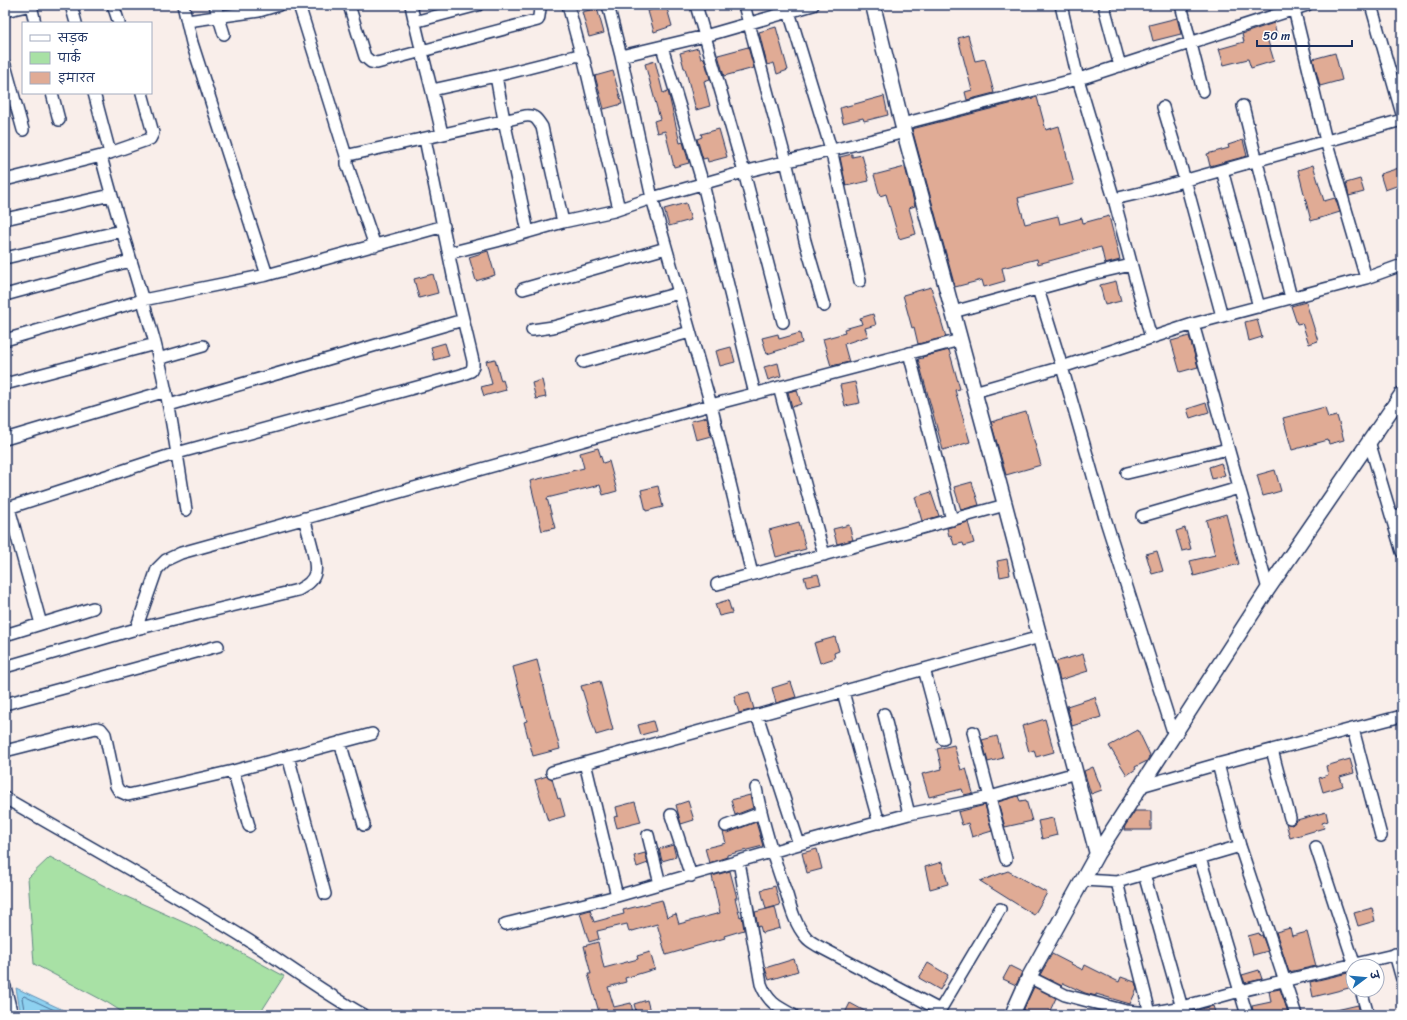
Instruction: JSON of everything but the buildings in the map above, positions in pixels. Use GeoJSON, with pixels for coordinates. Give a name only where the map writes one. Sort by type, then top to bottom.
{"type":"FeatureCollection","features":[{"type":"Feature","properties":{"kind":"street"},"geometry":{"type":"LineString","coordinates":[[5,11],[31,5],[35,22]]}},
{"type":"Feature","properties":{"kind":"street"},"geometry":{"type":"LineString","coordinates":[[71,5],[76,22]]}},
{"type":"Feature","properties":{"kind":"street"},"geometry":{"type":"LineString","coordinates":[[114,5],[119,22]]}},
{"type":"Feature","properties":{"kind":"street"},"geometry":{"type":"LineString","coordinates":[[183,5],[192,44],[267,275]]}},
{"type":"Feature","properties":{"kind":"street"},"geometry":{"type":"LineString","coordinates":[[215,5],[224,34]]}},
{"type":"Feature","properties":{"kind":"street"},"geometry":{"type":"LineString","coordinates":[[187,21],[279,5]]}},
{"type":"Feature","properties":{"kind":"street"},"geometry":{"type":"LineString","coordinates":[[299,5],[347,159],[347,164],[374,246]]}},
{"type":"Feature","properties":{"kind":"street"},"geometry":{"type":"LineString","coordinates":[[349,5],[365,57],[371,62],[377,63],[386,62],[421,51],[538,20],[541,5]]}},
{"type":"Feature","properties":{"kind":"street"},"geometry":{"type":"LineString","coordinates":[[411,5],[442,134]]}},
{"type":"Feature","properties":{"kind":"street"},"geometry":{"type":"LineString","coordinates":[[414,22],[478,5]]}},
{"type":"Feature","properties":{"kind":"street"},"geometry":{"type":"LineString","coordinates":[[568,5],[598,115],[619,209]]}},
{"type":"Feature","properties":{"kind":"street"},"geometry":{"type":"LineString","coordinates":[[608,5],[621,56],[652,198],[711,405],[752,574]]}},
{"type":"Feature","properties":{"kind":"street"},"geometry":{"type":"LineString","coordinates":[[696,5],[744,172],[783,322]]}},
{"type":"Feature","properties":{"kind":"street"},"geometry":{"type":"LineString","coordinates":[[744,5],[786,161],[805,241],[824,306]]}},
{"type":"Feature","properties":{"kind":"street"},"geometry":{"type":"LineString","coordinates":[[621,56],[662,47],[749,24],[788,9],[813,5]]}},
{"type":"Feature","properties":{"kind":"street"},"geometry":{"type":"LineString","coordinates":[[873,5],[904,128],[1097,854]]}},
{"type":"Feature","properties":{"kind":"street"},"geometry":{"type":"LineString","coordinates":[[1061,5],[1078,79],[1114,198],[1151,338]]}},
{"type":"Feature","properties":{"kind":"street"},"geometry":{"type":"LineString","coordinates":[[1181,5],[1203,91]]}},
{"type":"Feature","properties":{"kind":"street"},"geometry":{"type":"LineString","coordinates":[[449,253],[563,222],[619,209],[652,198],[1078,79],[1190,44],[1294,7],[1307,5]]}},
{"type":"Feature","properties":{"kind":"street"},"geometry":{"type":"LineString","coordinates":[[1372,5],[1402,114]]}},
{"type":"Feature","properties":{"kind":"street"},"geometry":{"type":"LineString","coordinates":[[1294,7],[1326,141],[1366,278]]}},
{"type":"Feature","properties":{"kind":"street"},"geometry":{"type":"LineString","coordinates":[[788,9],[831,149],[860,281]]}},
{"type":"Feature","properties":{"kind":"street"},"geometry":{"type":"LineString","coordinates":[[1105,10],[1120,66]]}},
{"type":"Feature","properties":{"kind":"street"},"geometry":{"type":"LineString","coordinates":[[662,47],[703,184],[755,394]]}},
{"type":"Feature","properties":{"kind":"street"},"geometry":{"type":"LineString","coordinates":[[432,90],[496,76],[579,55],[582,57]]}},
{"type":"Feature","properties":{"kind":"street"},"geometry":{"type":"LineString","coordinates":[[5,65],[23,130]]}},
{"type":"Feature","properties":{"kind":"street"},"geometry":{"type":"LineString","coordinates":[[496,76],[528,232]]}},
{"type":"Feature","properties":{"kind":"street"},"geometry":{"type":"LineString","coordinates":[[52,94],[59,120]]}},
{"type":"Feature","properties":{"kind":"street"},"geometry":{"type":"LineString","coordinates":[[94,94],[106,155],[111,195],[155,344],[166,391],[186,510]]}},
{"type":"Feature","properties":{"kind":"street"},"geometry":{"type":"LineString","coordinates":[[5,180],[106,155],[150,139],[153,133],[142,94]]}},
{"type":"Feature","properties":{"kind":"street"},"geometry":{"type":"LineString","coordinates":[[1243,106],[1291,298]]}},
{"type":"Feature","properties":{"kind":"street"},"geometry":{"type":"LineString","coordinates":[[1163,107],[1185,180],[1222,316]]}},
{"type":"Feature","properties":{"kind":"street"},"geometry":{"type":"LineString","coordinates":[[347,159],[349,155],[504,120],[531,116],[538,121],[542,127],[563,222]]}},
{"type":"Feature","properties":{"kind":"street"},"geometry":{"type":"LineString","coordinates":[[1114,198],[1222,170],[1402,120]]}},
{"type":"Feature","properties":{"kind":"street"},"geometry":{"type":"LineString","coordinates":[[41,624],[7,509],[177,453],[471,371],[473,361],[425,139]]}},
{"type":"Feature","properties":{"kind":"street"},"geometry":{"type":"LineString","coordinates":[[1222,170],[1259,307]]}},
{"type":"Feature","properties":{"kind":"street"},"geometry":{"type":"LineString","coordinates":[[5,219],[111,195]]}},
{"type":"Feature","properties":{"kind":"street"},"geometry":{"type":"LineString","coordinates":[[5,340],[142,300],[267,275],[444,226]]}},
{"type":"Feature","properties":{"kind":"street"},"geometry":{"type":"LineString","coordinates":[[5,258],[121,231]]}},
{"type":"Feature","properties":{"kind":"street"},"geometry":{"type":"LineString","coordinates":[[523,289],[666,248]]}},
{"type":"Feature","properties":{"kind":"street"},"geometry":{"type":"LineString","coordinates":[[5,295],[130,261]]}},
{"type":"Feature","properties":{"kind":"street"},"geometry":{"type":"LineString","coordinates":[[953,312],[1092,274],[1131,265]]}},
{"type":"Feature","properties":{"kind":"street"},"geometry":{"type":"LineString","coordinates":[[974,392],[1062,367],[1193,324],[1366,278],[1402,265]]}},
{"type":"Feature","properties":{"kind":"street"},"geometry":{"type":"LineString","coordinates":[[1038,289],[1105,518],[1174,735]]}},
{"type":"Feature","properties":{"kind":"street"},"geometry":{"type":"LineString","coordinates":[[532,330],[553,327],[679,293]]}},
{"type":"Feature","properties":{"kind":"street"},"geometry":{"type":"LineString","coordinates":[[169,405],[463,320]]}},
{"type":"Feature","properties":{"kind":"street"},"geometry":{"type":"LineString","coordinates":[[1193,324],[1268,590]]}},
{"type":"Feature","properties":{"kind":"street"},"geometry":{"type":"LineString","coordinates":[[582,362],[690,332]]}},
{"type":"Feature","properties":{"kind":"street"},"geometry":{"type":"LineString","coordinates":[[136,629],[153,578],[160,565],[166,560],[181,553],[711,405],[960,340]]}},
{"type":"Feature","properties":{"kind":"street"},"geometry":{"type":"LineString","coordinates":[[5,384],[155,344]]}},
{"type":"Feature","properties":{"kind":"street"},"geometry":{"type":"LineString","coordinates":[[158,359],[203,346]]}},
{"type":"Feature","properties":{"kind":"street"},"geometry":{"type":"LineString","coordinates":[[909,353],[952,520]]}},
{"type":"Feature","properties":{"kind":"street"},"geometry":{"type":"LineString","coordinates":[[779,387],[824,555]]}},
{"type":"Feature","properties":{"kind":"street"},"geometry":{"type":"LineString","coordinates":[[5,439],[166,391]]}},
{"type":"Feature","properties":{"kind":"street"},"geometry":{"type":"LineString","coordinates":[[1012,1015],[1029,977],[1097,854],[1268,590],[1402,394]]}},
{"type":"Feature","properties":{"kind":"street"},"geometry":{"type":"LineString","coordinates":[[1369,441],[1397,515],[1402,552]]}},
{"type":"Feature","properties":{"kind":"street"},"geometry":{"type":"LineString","coordinates":[[1127,473],[1228,449]]}},
{"type":"Feature","properties":{"kind":"street"},"geometry":{"type":"LineString","coordinates":[[1142,516],[1239,488]]}},
{"type":"Feature","properties":{"kind":"street"},"geometry":{"type":"LineString","coordinates":[[717,584],[1005,505]]}},
{"type":"Feature","properties":{"kind":"street"},"geometry":{"type":"LineString","coordinates":[[5,667],[136,629],[298,590],[307,585],[315,573],[315,564],[304,518]]}},
{"type":"Feature","properties":{"kind":"street"},"geometry":{"type":"LineString","coordinates":[[5,635],[93,608]]}},
{"type":"Feature","properties":{"kind":"street"},"geometry":{"type":"LineString","coordinates":[[552,772],[1040,637]]}},
{"type":"Feature","properties":{"kind":"street"},"geometry":{"type":"LineString","coordinates":[[5,704],[218,646]]}},
{"type":"Feature","properties":{"kind":"street"},"geometry":{"type":"LineString","coordinates":[[924,669],[943,739]]}},
{"type":"Feature","properties":{"kind":"street"},"geometry":{"type":"LineString","coordinates":[[843,692],[879,823]]}},
{"type":"Feature","properties":{"kind":"street"},"geometry":{"type":"LineString","coordinates":[[884,714],[910,814]]}},
{"type":"Feature","properties":{"kind":"street"},"geometry":{"type":"LineString","coordinates":[[757,715],[799,844]]}},
{"type":"Feature","properties":{"kind":"street"},"geometry":{"type":"LineString","coordinates":[[1141,786],[1218,764],[1402,716]]}},
{"type":"Feature","properties":{"kind":"street"},"geometry":{"type":"LineString","coordinates":[[5,751],[96,728],[101,729],[105,734],[116,786],[119,791],[128,795],[233,771],[372,734]]}},
{"type":"Feature","properties":{"kind":"street"},"geometry":{"type":"LineString","coordinates":[[1353,729],[1381,836]]}},
{"type":"Feature","properties":{"kind":"street"},"geometry":{"type":"LineString","coordinates":[[973,732],[1006,859]]}},
{"type":"Feature","properties":{"kind":"street"},"geometry":{"type":"LineString","coordinates":[[340,742],[364,825]]}},
{"type":"Feature","properties":{"kind":"street"},"geometry":{"type":"LineString","coordinates":[[1272,750],[1290,818]]}},
{"type":"Feature","properties":{"kind":"street"},"geometry":{"type":"LineString","coordinates":[[288,756],[325,894]]}},
{"type":"Feature","properties":{"kind":"street"},"geometry":{"type":"LineString","coordinates":[[585,763],[617,896]]}},
{"type":"Feature","properties":{"kind":"street"},"geometry":{"type":"LineString","coordinates":[[1218,764],[1240,846],[1286,981],[1296,1015]]}},
{"type":"Feature","properties":{"kind":"street"},"geometry":{"type":"LineString","coordinates":[[233,771],[249,826]]}},
{"type":"Feature","properties":{"kind":"street"},"geometry":{"type":"LineString","coordinates":[[505,924],[691,876],[799,844],[910,814],[990,797],[1076,772]]}},
{"type":"Feature","properties":{"kind":"street"},"geometry":{"type":"LineString","coordinates":[[756,788],[772,853],[798,925],[808,939],[818,946],[938,1012],[1000,909]]}},
{"type":"Feature","properties":{"kind":"street"},"geometry":{"type":"LineString","coordinates":[[5,798],[249,941],[312,984],[364,1015]]}},
{"type":"Feature","properties":{"kind":"street"},"geometry":{"type":"LineString","coordinates":[[726,826],[761,813]]}},
{"type":"Feature","properties":{"kind":"street"},"geometry":{"type":"LineString","coordinates":[[671,815],[691,876]]}},
{"type":"Feature","properties":{"kind":"street"},"geometry":{"type":"LineString","coordinates":[[648,835],[660,884]]}},
{"type":"Feature","properties":{"kind":"street"},"geometry":{"type":"LineString","coordinates":[[1083,880],[1117,882],[1240,846]]}},
{"type":"Feature","properties":{"kind":"street"},"geometry":{"type":"LineString","coordinates":[[1316,847],[1352,958]]}},
{"type":"Feature","properties":{"kind":"street"},"geometry":{"type":"LineString","coordinates":[[1200,858],[1246,1015]]}},
{"type":"Feature","properties":{"kind":"street"},"geometry":{"type":"LineString","coordinates":[[739,862],[761,984],[769,999],[793,1015]]}},
{"type":"Feature","properties":{"kind":"street"},"geometry":{"type":"LineString","coordinates":[[1144,874],[1183,1011]]}},
{"type":"Feature","properties":{"kind":"street"},"geometry":{"type":"LineString","coordinates":[[1117,882],[1150,1013]]}},
{"type":"Feature","properties":{"kind":"street"},"geometry":{"type":"LineString","coordinates":[[1383,958],[1399,954],[1402,979]]}},
{"type":"Feature","properties":{"kind":"street"},"geometry":{"type":"LineString","coordinates":[[1029,977],[1066,995],[1126,1013],[1150,1013],[1183,1011],[1240,991],[1345,967]]}},
{"type":"Feature","properties":{"kind":"street"},"geometry":{"type":"LineString","coordinates":[[5,987],[12,1015]]}},
{"type":"Feature","properties":{"kind":"street"},"geometry":{"type":"LineString","coordinates":[[1363,998],[1368,1015]]}},
{"type":"Feature","properties":{"kind":"green space"},"geometry":{"type":"Polygon","coordinates":[[[50,857],[116,892],[192,926],[284,976],[259,1015],[127,1015],[108,1003],[34,964],[28,878],[50,857]]]}},
{"type":"Feature","properties":{"kind":"water"},"geometry":{"type":"Polygon","coordinates":[[[16,988],[74,1015],[21,1015],[16,988]]]}}]}
